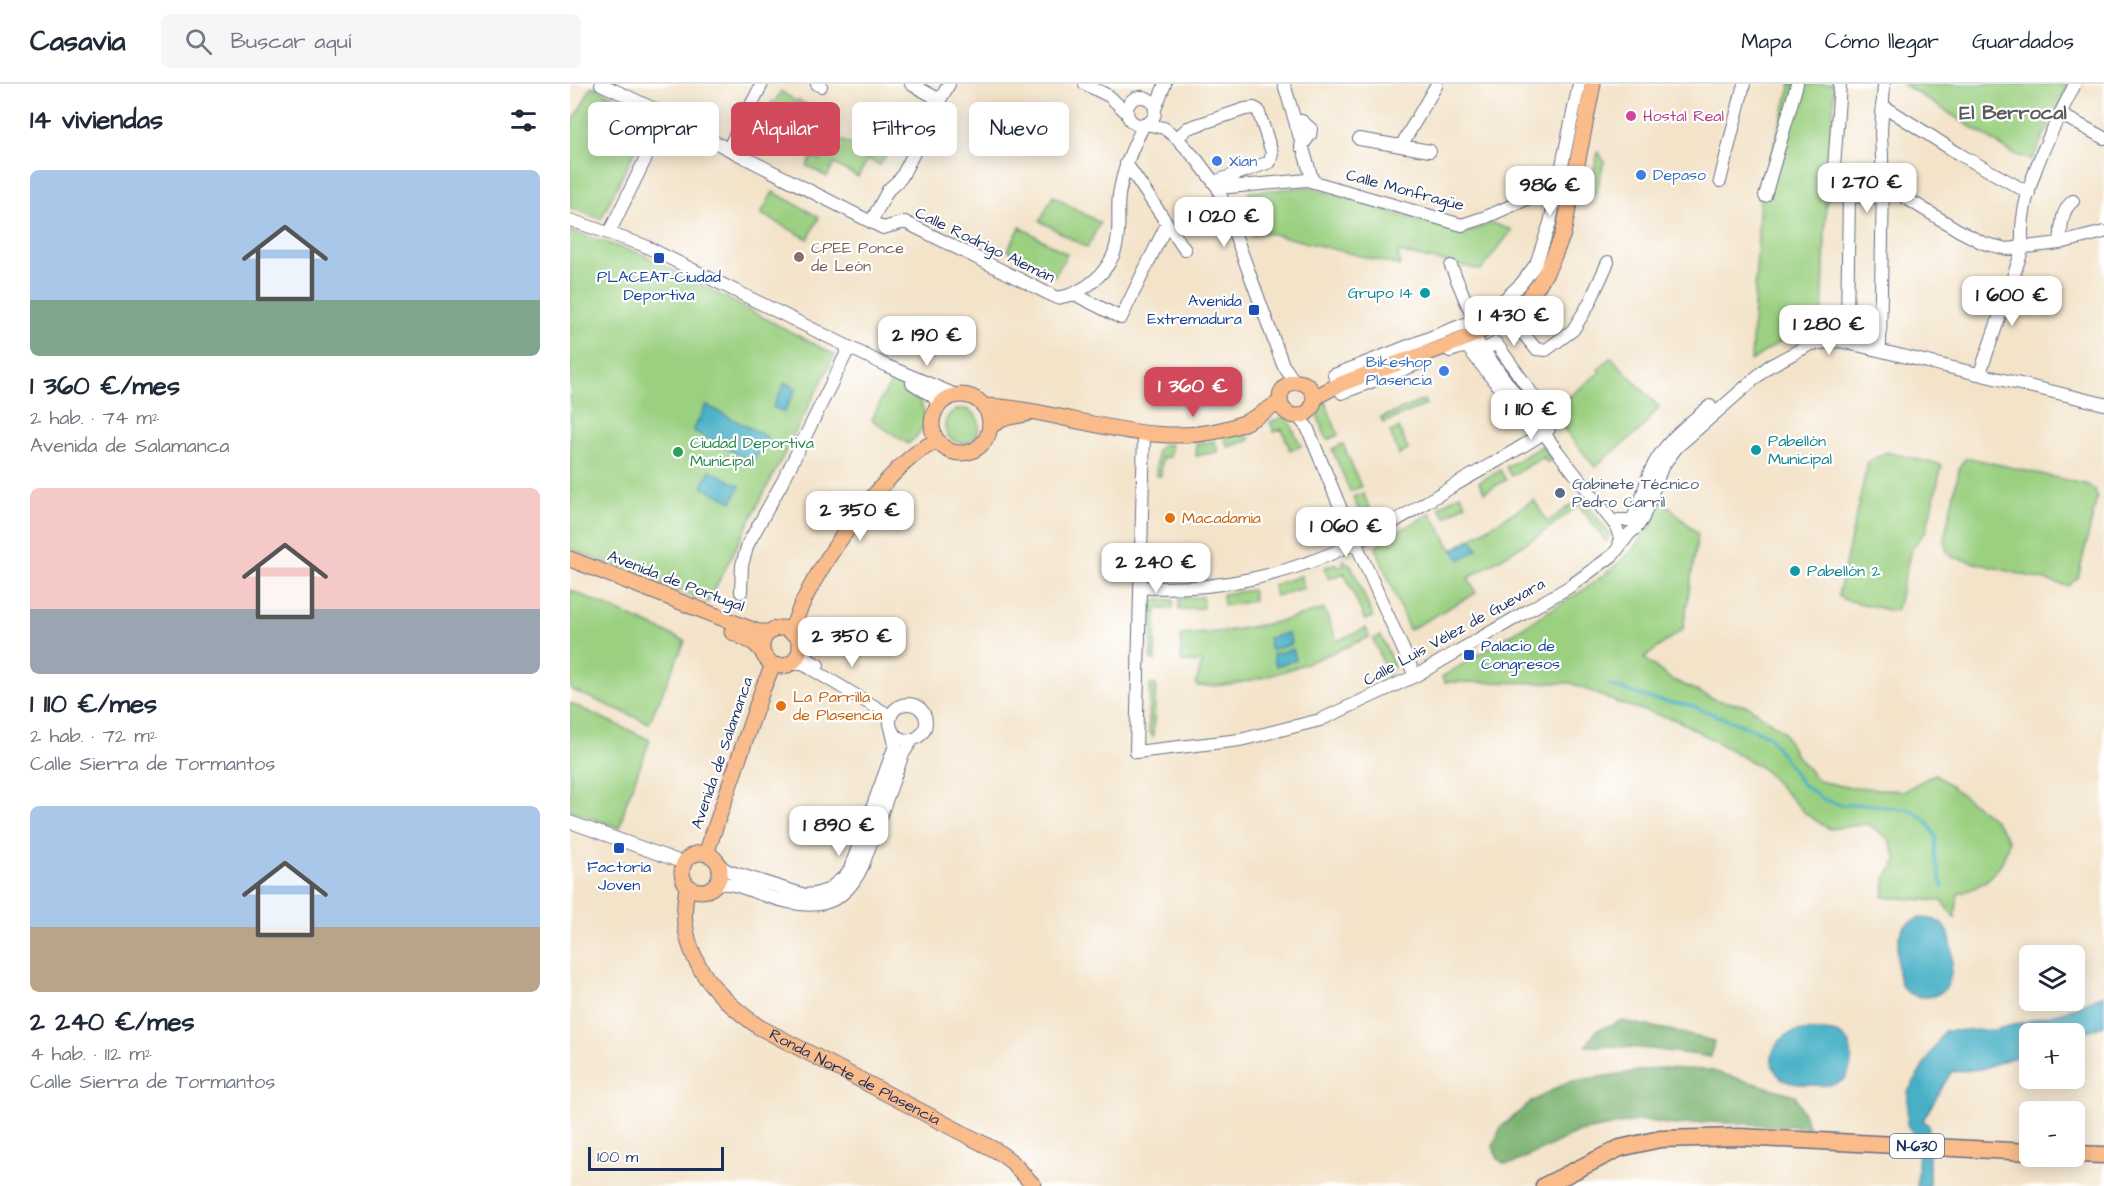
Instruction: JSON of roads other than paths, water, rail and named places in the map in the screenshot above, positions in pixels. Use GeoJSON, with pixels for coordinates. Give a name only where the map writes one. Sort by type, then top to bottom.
{"type":"FeatureCollection","features":[{"type":"Feature","properties":{"kind":"highway","name":"N-630"},"geometry":{"type":"LineString","coordinates":[[1544,1186],[1620,1148],[1659,1139],[1740,1137],[2019,1151]]}},
{"type":"Feature","properties":{"kind":"highway"},"geometry":{"type":"LineString","coordinates":[[2085,1154],[2104,1155]]}},
{"type":"Feature","properties":{"kind":"main road"},"geometry":{"type":"LineString","coordinates":[[984,406],[990,419],[990,426],[984,441],[971,451],[954,452],[936,436],[934,413],[938,406],[949,397],[956,395],[971,397],[984,406],[1040,411],[1144,434],[1193,434],[1300,408],[1338,385],[1508,315],[1528,298],[1542,280],[1563,234],[1575,178],[1589,85]]}},
{"type":"Feature","properties":{"kind":"main road"},"geometry":{"type":"LineString","coordinates":[[1291,384],[1304,384],[1300,408],[1281,393],[1291,384]]}},
{"type":"Feature","properties":{"kind":"main road"},"geometry":{"type":"LineString","coordinates":[[990,426],[1005,418],[1040,411]]}},
{"type":"Feature","properties":{"kind":"main road"},"geometry":{"type":"LineString","coordinates":[[782,631],[798,640],[799,649],[797,656],[789,664],[773,665],[764,657],[763,640],[782,631],[797,614],[826,560],[874,494],[936,436]]}},
{"type":"Feature","properties":{"kind":"main road","name":"Avenida de Portugal"},"geometry":{"type":"LineString","coordinates":[[570,559],[758,632],[782,631]]}},
{"type":"Feature","properties":{"kind":"main road","name":"Avenida de Portugal"},"geometry":{"type":"LineString","coordinates":[[570,570],[738,634],[754,643],[762,651]]}},
{"type":"Feature","properties":{"kind":"main road","name":"Avenida de Salamanca"},"geometry":{"type":"LineString","coordinates":[[712,859],[762,688],[773,665]]}},
{"type":"Feature","properties":{"kind":"main road"},"geometry":{"type":"LineString","coordinates":[[694,854],[712,859],[719,873],[693,911],[693,934],[699,964],[690,945],[684,921],[687,885],[682,874],[684,863],[694,854]]}},
{"type":"Feature","properties":{"kind":"main road"},"geometry":{"type":"LineString","coordinates":[[687,885],[692,888],[708,888]]}},
{"type":"Feature","properties":{"kind":"main road","name":"Ronda Norte de Plasencia"},"geometry":{"type":"LineString","coordinates":[[699,964],[719,995],[759,1027],[997,1151],[1043,1186]]}},
{"type":"Feature","properties":{"kind":"main road","name":"Ronda Norte de Plasencia"},"geometry":{"type":"LineString","coordinates":[[1024,1173],[1034,1186]]}},
{"type":"Feature","properties":{"kind":"street","name":"Calle Rodrigo Alemán"},"geometry":{"type":"LineString","coordinates":[[601,84],[639,102]]}},
{"type":"Feature","properties":{"kind":"street"},"geometry":{"type":"LineString","coordinates":[[728,149],[762,84]]}},
{"type":"Feature","properties":{"kind":"street"},"geometry":{"type":"LineString","coordinates":[[911,84],[940,100],[949,84]]}},
{"type":"Feature","properties":{"kind":"street"},"geometry":{"type":"LineString","coordinates":[[1085,84],[1109,96],[1138,121],[1164,128],[1177,138],[1216,185],[1291,384]]}},
{"type":"Feature","properties":{"kind":"street"},"geometry":{"type":"LineString","coordinates":[[1284,84],[1313,182]]}},
{"type":"Feature","properties":{"kind":"street"},"geometry":{"type":"LineString","coordinates":[[1401,146],[1437,84]]}},
{"type":"Feature","properties":{"kind":"street"},"geometry":{"type":"LineString","coordinates":[[1720,181],[1744,84]]}},
{"type":"Feature","properties":{"kind":"street"},"geometry":{"type":"LineString","coordinates":[[1765,196],[1797,84]]}},
{"type":"Feature","properties":{"kind":"street"},"geometry":{"type":"LineString","coordinates":[[1840,84],[1832,196],[1882,197]]}},
{"type":"Feature","properties":{"kind":"street"},"geometry":{"type":"LineString","coordinates":[[1880,345],[1884,84]]}},
{"type":"Feature","properties":{"kind":"street"},"geometry":{"type":"LineString","coordinates":[[1981,371],[2015,270],[2029,193],[2038,164],[2075,84]]}},
{"type":"Feature","properties":{"kind":"street"},"geometry":{"type":"LineString","coordinates":[[1476,329],[1521,284],[1536,264],[1545,241],[1589,85]]}},
{"type":"Feature","properties":{"kind":"street"},"geometry":{"type":"LineString","coordinates":[[1109,96],[1133,100],[1147,99],[1163,88]]}},
{"type":"Feature","properties":{"kind":"street"},"geometry":{"type":"LineString","coordinates":[[1138,121],[1153,118],[1163,88]]}},
{"type":"Feature","properties":{"kind":"street"},"geometry":{"type":"LineString","coordinates":[[1147,99],[1164,128]]}},
{"type":"Feature","properties":{"kind":"street"},"geometry":{"type":"LineString","coordinates":[[1074,294],[1081,291],[1105,270],[1117,243],[1119,196],[1126,163],[1135,143],[1138,121],[1128,106],[1133,100]]}},
{"type":"Feature","properties":{"kind":"street"},"geometry":{"type":"LineString","coordinates":[[1882,105],[1959,154],[2029,193]]}},
{"type":"Feature","properties":{"kind":"street"},"geometry":{"type":"LineString","coordinates":[[1177,138],[1188,128],[1245,109],[1258,110],[1272,153],[1270,162],[1216,185]]}},
{"type":"Feature","properties":{"kind":"street"},"geometry":{"type":"LineString","coordinates":[[2060,114],[2104,138]]}},
{"type":"Feature","properties":{"kind":"street"},"geometry":{"type":"LineString","coordinates":[[1359,139],[1430,151]]}},
{"type":"Feature","properties":{"kind":"street","name":"Calle Rodrigo Alemán"},"geometry":{"type":"LineString","coordinates":[[719,144],[883,228],[905,222],[1057,298],[1074,294]]}},
{"type":"Feature","properties":{"kind":"street"},"geometry":{"type":"LineString","coordinates":[[609,233],[647,156]]}},
{"type":"Feature","properties":{"kind":"street"},"geometry":{"type":"LineString","coordinates":[[871,222],[888,190],[901,178],[912,156]]}},
{"type":"Feature","properties":{"kind":"street"},"geometry":{"type":"LineString","coordinates":[[1126,163],[1185,250]]}},
{"type":"Feature","properties":{"kind":"street","name":"Calle Monfragüe"},"geometry":{"type":"LineString","coordinates":[[1216,185],[1307,180],[1462,225],[1486,217],[1575,178]]}},
{"type":"Feature","properties":{"kind":"street"},"geometry":{"type":"LineString","coordinates":[[1883,184],[1958,230],[1983,243],[2007,249],[2022,241],[2060,243],[2104,232]]}},
{"type":"Feature","properties":{"kind":"street"},"geometry":{"type":"LineString","coordinates":[[1847,322],[1849,196]]}},
{"type":"Feature","properties":{"kind":"street"},"geometry":{"type":"LineString","coordinates":[[2060,243],[2063,214],[2073,201]]}},
{"type":"Feature","properties":{"kind":"street"},"geometry":{"type":"LineString","coordinates":[[570,220],[643,245],[886,366],[956,395]]}},
{"type":"Feature","properties":{"kind":"street"},"geometry":{"type":"LineString","coordinates":[[1074,294],[1121,318],[1167,224]]}},
{"type":"Feature","properties":{"kind":"street"},"geometry":{"type":"LineString","coordinates":[[2007,249],[2015,270]]}},
{"type":"Feature","properties":{"kind":"street"},"geometry":{"type":"LineString","coordinates":[[1508,315],[1536,350],[1546,350],[1573,330],[1589,304],[1608,262]]}},
{"type":"Feature","properties":{"kind":"street"},"geometry":{"type":"LineString","coordinates":[[1338,385],[1342,393],[1462,347],[1482,351],[1496,343],[1535,398],[1521,415],[1482,351],[1476,329],[1451,266]]}},
{"type":"Feature","properties":{"kind":"street"},"geometry":{"type":"LineString","coordinates":[[1622,528],[1639,510],[1646,482],[1667,443],[1776,353],[1806,339],[1837,335],[2104,404]]}},
{"type":"Feature","properties":{"kind":"street"},"geometry":{"type":"LineString","coordinates":[[1622,528],[1643,518],[1656,480],[1668,457],[1677,447],[1768,367],[1811,344],[1840,341],[2104,398]]}},
{"type":"Feature","properties":{"kind":"street"},"geometry":{"type":"LineString","coordinates":[[741,592],[742,565],[748,544],[783,481],[849,348]]}},
{"type":"Feature","properties":{"kind":"street"},"geometry":{"type":"LineString","coordinates":[[886,366],[934,398],[938,406]]}},
{"type":"Feature","properties":{"kind":"street"},"geometry":{"type":"LineString","coordinates":[[1529,406],[1622,528]]}},
{"type":"Feature","properties":{"kind":"street"},"geometry":{"type":"LineString","coordinates":[[1300,408],[1415,676]]}},
{"type":"Feature","properties":{"kind":"street"},"geometry":{"type":"LineString","coordinates":[[1144,434],[1142,587],[1171,587],[1221,584],[1303,565],[1356,542],[1546,431]]}},
{"type":"Feature","properties":{"kind":"street","name":"Calle Luis Vélez de Guevara"},"geometry":{"type":"LineString","coordinates":[[1142,587],[1136,752],[1240,740],[1320,720],[1415,676],[1569,587],[1613,555],[1619,547],[1622,528]]}},
{"type":"Feature","properties":{"kind":"street"},"geometry":{"type":"LineString","coordinates":[[799,649],[807,659],[891,708],[913,704],[925,715],[924,732],[920,737],[912,740],[902,740],[891,726]]}},
{"type":"Feature","properties":{"kind":"street"},"geometry":{"type":"LineString","coordinates":[[712,859],[728,872],[805,895],[834,887],[845,876],[857,853],[895,745],[887,714],[810,668],[802,664],[789,664]]}},
{"type":"Feature","properties":{"kind":"street"},"geometry":{"type":"LineString","coordinates":[[891,726],[897,707]]}},
{"type":"Feature","properties":{"kind":"street"},"geometry":{"type":"LineString","coordinates":[[708,888],[727,882],[787,903],[801,905],[830,900],[848,890],[863,865],[903,754],[912,740]]}},
{"type":"Feature","properties":{"kind":"street"},"geometry":{"type":"LineString","coordinates":[[570,822],[684,863]]}},
{"type":"Feature","properties":{"kind":"water"},"geometry":{"type":"Polygon","coordinates":[[[785,383],[796,389],[784,413],[773,407],[785,383]]]}},
{"type":"Feature","properties":{"kind":"water"},"geometry":{"type":"Polygon","coordinates":[[[706,405],[767,437],[753,462],[693,431],[706,405]]]}},
{"type":"Feature","properties":{"kind":"water"},"geometry":{"type":"Polygon","coordinates":[[[710,470],[740,486],[732,502],[702,487],[710,470]]]}},
{"type":"Feature","properties":{"kind":"water"},"geometry":{"type":"Polygon","coordinates":[[[1472,539],[1478,549],[1460,560],[1453,550],[1472,539]]]}},
{"type":"Feature","properties":{"kind":"water"},"geometry":{"type":"Polygon","coordinates":[[[1288,633],[1292,644],[1271,650],[1268,638],[1288,633]]]}},
{"type":"Feature","properties":{"kind":"water"},"geometry":{"type":"Polygon","coordinates":[[[1293,649],[1296,660],[1276,666],[1273,654],[1293,649]]]}},
{"type":"Feature","properties":{"kind":"water"},"geometry":{"type":"Polygon","coordinates":[[[1920,918],[1942,924],[1949,934],[1952,948],[1948,984],[1940,993],[1925,997],[1919,997],[1904,989],[1898,968],[1901,932],[1907,924],[1920,918]]]}},
{"type":"Feature","properties":{"kind":"water"},"geometry":{"type":"Polygon","coordinates":[[[2104,995],[2104,1025],[2085,1032],[2085,1023],[2021,1023],[2066,1011],[2085,1011],[2085,1003],[2104,995]]]}},
{"type":"Feature","properties":{"kind":"water"},"geometry":{"type":"Polygon","coordinates":[[[2019,1023],[2019,1056],[1981,1069],[1951,1072],[1923,1120],[1929,1126],[1929,1186],[1917,1186],[1917,1146],[1907,1125],[1908,1092],[1944,1031],[1994,1030],[2019,1023]]]}},
{"type":"Feature","properties":{"kind":"water"},"geometry":{"type":"Polygon","coordinates":[[[1798,1031],[1832,1032],[1846,1040],[1851,1052],[1851,1060],[1844,1080],[1828,1085],[1797,1084],[1787,1082],[1777,1074],[1773,1066],[1773,1051],[1782,1039],[1798,1031]]]}},
{"type":"Feature","properties":{"kind":"waterway"},"geometry":{"type":"LineString","coordinates":[[1609,685],[1652,699],[1692,706],[1768,735],[1802,784],[1823,799],[1841,805],[1864,804],[1911,810],[1927,821],[1936,837],[1935,856],[1943,888]]}},
{"type":"Feature","properties":{"kind":"place","name":"Hostal Real"},"geometry":{"type":"Point","coordinates":[1631,116]}},
{"type":"Feature","properties":{"kind":"place","name":"Xian"},"geometry":{"type":"Point","coordinates":[1217,161]}},
{"type":"Feature","properties":{"kind":"place","name":"Depaso"},"geometry":{"type":"Point","coordinates":[1641,175]}},
{"type":"Feature","properties":{"kind":"place","name":"CPEE Ponce de León"},"geometry":{"type":"Point","coordinates":[799,257]}},
{"type":"Feature","properties":{"kind":"place","name":"PLACEAT-Ciudad Deportiva"},"geometry":{"type":"Point","coordinates":[659,258]}},
{"type":"Feature","properties":{"kind":"place","name":"Grupo 14"},"geometry":{"type":"Point","coordinates":[1425,293]}},
{"type":"Feature","properties":{"kind":"place","name":"Avenida Extremadura"},"geometry":{"type":"Point","coordinates":[1254,310]}},
{"type":"Feature","properties":{"kind":"place","name":"Bikeshop Plasencia"},"geometry":{"type":"Point","coordinates":[1444,371]}},
{"type":"Feature","properties":{"kind":"place","name":"Pabellón Municipal"},"geometry":{"type":"Point","coordinates":[1756,450]}},
{"type":"Feature","properties":{"kind":"place","name":"Ciudad Deportiva Municipal"},"geometry":{"type":"Point","coordinates":[678,452]}},
{"type":"Feature","properties":{"kind":"place","name":"Gabinete Técnico Pedro Carril"},"geometry":{"type":"Point","coordinates":[1560,493]}},
{"type":"Feature","properties":{"kind":"place","name":"Macadamia"},"geometry":{"type":"Point","coordinates":[1170,518]}},
{"type":"Feature","properties":{"kind":"place","name":"Pabellón 2"},"geometry":{"type":"Point","coordinates":[1795,571]}},
{"type":"Feature","properties":{"kind":"place","name":"Palacio de Congresos"},"geometry":{"type":"Point","coordinates":[1469,655]}},
{"type":"Feature","properties":{"kind":"place","name":"La Parrilla de Plasencia"},"geometry":{"type":"Point","coordinates":[781,706]}},
{"type":"Feature","properties":{"kind":"place","name":"Factoría Joven"},"geometry":{"type":"Point","coordinates":[619,848]}},
{"type":"Feature","properties":{"kind":"district","name":"El Berrocal"},"geometry":{"type":"Point","coordinates":[2013,113]}}]}
